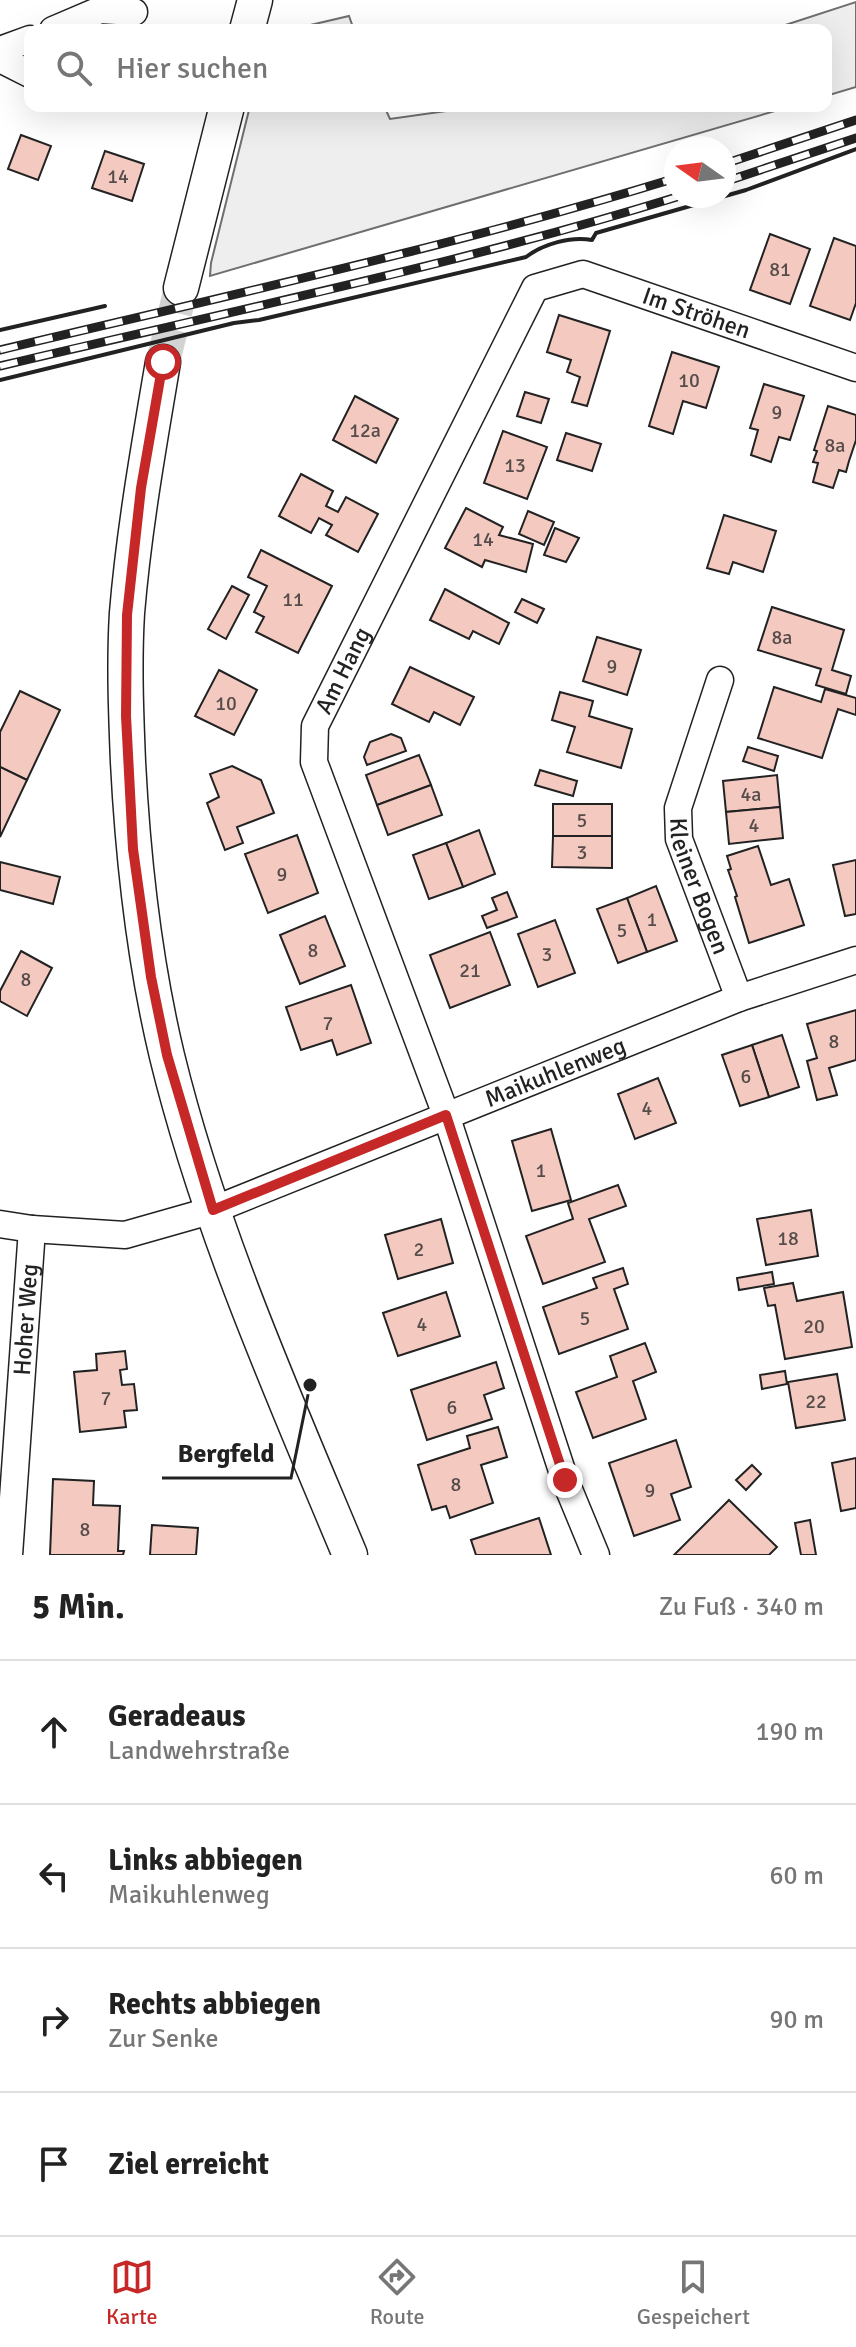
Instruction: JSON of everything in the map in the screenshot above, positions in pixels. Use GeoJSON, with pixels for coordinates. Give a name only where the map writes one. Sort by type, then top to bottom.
{"type":"FeatureCollection","features":[{"type":"Feature","properties":{"kind":"street"},"geometry":{"type":"LineString","coordinates":[[249,24],[255,0]]}},
{"type":"Feature","properties":{"kind":"street"},"geometry":{"type":"LineString","coordinates":[[67,24],[100,10],[138,14]]}},
{"type":"Feature","properties":{"kind":"street"},"geometry":{"type":"LineString","coordinates":[[0,50],[24,41]]}},
{"type":"Feature","properties":{"kind":"street"},"geometry":{"type":"LineString","coordinates":[[0,59],[24,71]]}},
{"type":"Feature","properties":{"kind":"street"},"geometry":{"type":"LineString","coordinates":[[181,288],[225,112]]}},
{"type":"Feature","properties":{"kind":"street","name":"Im Ströhen"},"geometry":{"type":"LineString","coordinates":[[535,288],[583,274],[856,368]]}},
{"type":"Feature","properties":{"kind":"street","name":"Am Hang"},"geometry":{"type":"LineString","coordinates":[[535,288],[315,726],[314,762],[446,1115],[565,1480],[596,1555]]}},
{"type":"Feature","properties":{"kind":"street"},"geometry":{"type":"LineString","coordinates":[[163,362],[141,488],[127,615],[126,716],[133,849],[151,977],[167,1055],[213,1210],[272,1367],[350,1555]]}},
{"type":"Feature","properties":{"kind":"street","name":"Kleiner Bogen"},"geometry":{"type":"LineString","coordinates":[[720,680],[678,808],[679,839],[739,998]]}},
{"type":"Feature","properties":{"kind":"street","name":"Maikuhlenweg"},"geometry":{"type":"LineString","coordinates":[[0,1224],[125,1235],[213,1210],[739,998],[856,960]]}},
{"type":"Feature","properties":{"kind":"street","name":"Hoher Weg"},"geometry":{"type":"LineString","coordinates":[[9,1555],[32,1229]]}},
{"type":"Feature","properties":{"kind":"shaded area"},"geometry":{"type":"Polygon","coordinates":[[[856,2],[856,87],[832,94],[832,24],[788,24],[856,2]]]}},
{"type":"Feature","properties":{"kind":"shaded area"},"geometry":{"type":"Polygon","coordinates":[[[349,16],[352,24],[315,24],[349,16]]]}},
{"type":"Feature","properties":{"kind":"shaded area"},"geometry":{"type":"Polygon","coordinates":[[[249,112],[387,112],[390,119],[440,112],[771,112],[689,136],[664,136],[664,143],[210,276],[249,112]]]}},
{"type":"Feature","properties":{"kind":"building"},"geometry":{"type":"Polygon","coordinates":[[[21,135],[51,146],[38,180],[8,169],[21,135]]]}},
{"type":"Feature","properties":{"kind":"building"},"geometry":{"type":"Polygon","coordinates":[[[105,151],[144,164],[132,201],[92,188],[105,151]]]}},
{"type":"Feature","properties":{"kind":"building"},"geometry":{"type":"Polygon","coordinates":[[[770,234],[810,249],[790,304],[750,290],[770,234]]]}},
{"type":"Feature","properties":{"kind":"building"},"geometry":{"type":"Polygon","coordinates":[[[834,238],[856,246],[856,303],[850,320],[810,306],[834,238]]]}},
{"type":"Feature","properties":{"kind":"building"},"geometry":{"type":"Polygon","coordinates":[[[559,315],[610,331],[587,406],[572,402],[580,377],[567,372],[571,360],[547,352],[559,315]]]}},
{"type":"Feature","properties":{"kind":"building"},"geometry":{"type":"Polygon","coordinates":[[[672,352],[719,367],[706,408],[683,401],[673,434],[649,426],[672,352]]]}},
{"type":"Feature","properties":{"kind":"building"},"geometry":{"type":"Polygon","coordinates":[[[764,384],[804,396],[790,440],[779,437],[771,462],[751,455],[758,430],[750,428],[764,384]]]}},
{"type":"Feature","properties":{"kind":"building"},"geometry":{"type":"Polygon","coordinates":[[[525,392],[549,399],[541,423],[517,416],[525,392]]]}},
{"type":"Feature","properties":{"kind":"building"},"geometry":{"type":"Polygon","coordinates":[[[355,396],[398,419],[376,463],[333,440],[355,396]]]}},
{"type":"Feature","properties":{"kind":"building"},"geometry":{"type":"Polygon","coordinates":[[[828,406],[856,415],[856,440],[846,472],[839,470],[833,488],[813,482],[818,463],[813,462],[817,451],[814,450],[828,406]]]}},
{"type":"Feature","properties":{"kind":"building"},"geometry":{"type":"Polygon","coordinates":[[[503,431],[547,447],[527,499],[484,483],[503,431]]]}},
{"type":"Feature","properties":{"kind":"building"},"geometry":{"type":"Polygon","coordinates":[[[566,433],[601,444],[592,471],[557,460],[566,433]]]}},
{"type":"Feature","properties":{"kind":"building"},"geometry":{"type":"Polygon","coordinates":[[[301,474],[333,491],[326,506],[338,512],[346,497],[378,514],[358,552],[326,535],[332,525],[319,518],[311,533],[279,516],[301,474]]]}},
{"type":"Feature","properties":{"kind":"building"},"geometry":{"type":"Polygon","coordinates":[[[466,508],[503,527],[499,535],[533,544],[526,572],[485,560],[482,567],[445,548],[466,508]]]}},
{"type":"Feature","properties":{"kind":"building"},"geometry":{"type":"Polygon","coordinates":[[[528,511],[554,522],[544,545],[519,534],[528,511]]]}},
{"type":"Feature","properties":{"kind":"building"},"geometry":{"type":"Polygon","coordinates":[[[724,515],[776,531],[763,572],[733,562],[729,574],[707,568],[724,515]]]}},
{"type":"Feature","properties":{"kind":"building"},"geometry":{"type":"Polygon","coordinates":[[[555,528],[579,538],[566,562],[544,555],[555,528]]]}},
{"type":"Feature","properties":{"kind":"building"},"geometry":{"type":"Polygon","coordinates":[[[261,550],[332,586],[298,653],[256,632],[264,617],[254,612],[267,586],[248,577],[261,550]]]}},
{"type":"Feature","properties":{"kind":"building"},"geometry":{"type":"Polygon","coordinates":[[[232,586],[249,595],[226,639],[208,629],[232,586]]]}},
{"type":"Feature","properties":{"kind":"building"},"geometry":{"type":"Polygon","coordinates":[[[445,589],[509,623],[499,644],[473,631],[469,639],[430,620],[445,589]]]}},
{"type":"Feature","properties":{"kind":"building"},"geometry":{"type":"Polygon","coordinates":[[[522,599],[544,609],[537,623],[515,612],[522,599]]]}},
{"type":"Feature","properties":{"kind":"building"},"geometry":{"type":"Polygon","coordinates":[[[772,607],[844,630],[832,670],[851,676],[846,694],[816,685],[821,669],[758,650],[772,607]]]}},
{"type":"Feature","properties":{"kind":"building"},"geometry":{"type":"Polygon","coordinates":[[[597,637],[641,650],[627,695],[583,681],[597,637]]]}},
{"type":"Feature","properties":{"kind":"building"},"geometry":{"type":"Polygon","coordinates":[[[410,667],[474,697],[460,725],[434,712],[429,722],[392,704],[410,667]]]}},
{"type":"Feature","properties":{"kind":"building"},"geometry":{"type":"Polygon","coordinates":[[[219,670],[257,690],[234,735],[195,716],[219,670]]]}},
{"type":"Feature","properties":{"kind":"building"},"geometry":{"type":"Polygon","coordinates":[[[774,687],[821,702],[825,689],[856,698],[856,715],[838,709],[822,758],[758,738],[774,687]]]}},
{"type":"Feature","properties":{"kind":"building"},"geometry":{"type":"Polygon","coordinates":[[[20,691],[60,710],[27,780],[0,767],[0,732],[20,691]]]}},
{"type":"Feature","properties":{"kind":"building"},"geometry":{"type":"Polygon","coordinates":[[[560,692],[593,701],[589,716],[632,729],[621,768],[567,752],[575,727],[552,720],[560,692]]]}},
{"type":"Feature","properties":{"kind":"building"},"geometry":{"type":"Polygon","coordinates":[[[391,734],[401,738],[406,751],[367,765],[364,757],[370,742],[391,734]]]}},
{"type":"Feature","properties":{"kind":"building"},"geometry":{"type":"Polygon","coordinates":[[[748,747],[778,756],[774,771],[743,761],[748,747]]]}},
{"type":"Feature","properties":{"kind":"building"},"geometry":{"type":"Polygon","coordinates":[[[419,755],[431,785],[377,805],[366,775],[419,755]]]}},
{"type":"Feature","properties":{"kind":"building"},"geometry":{"type":"Polygon","coordinates":[[[232,766],[261,780],[274,813],[237,827],[243,843],[225,850],[207,803],[219,797],[210,774],[232,766]]]}},
{"type":"Feature","properties":{"kind":"building"},"geometry":{"type":"Polygon","coordinates":[[[0,767],[27,780],[0,837],[0,767]]]}},
{"type":"Feature","properties":{"kind":"building"},"geometry":{"type":"Polygon","coordinates":[[[540,770],[577,781],[573,796],[535,785],[540,770]]]}},
{"type":"Feature","properties":{"kind":"building"},"geometry":{"type":"Polygon","coordinates":[[[777,775],[780,807],[726,812],[723,781],[777,775]]]}},
{"type":"Feature","properties":{"kind":"building"},"geometry":{"type":"Polygon","coordinates":[[[431,785],[442,815],[388,835],[377,805],[431,785]]]}},
{"type":"Feature","properties":{"kind":"building"},"geometry":{"type":"Polygon","coordinates":[[[553,804],[612,804],[612,836],[553,836],[553,804]]]}},
{"type":"Feature","properties":{"kind":"building"},"geometry":{"type":"Polygon","coordinates":[[[780,807],[783,838],[729,844],[726,812],[780,807]]]}},
{"type":"Feature","properties":{"kind":"building"},"geometry":{"type":"Polygon","coordinates":[[[479,830],[495,874],[463,887],[446,843],[479,830]]]}},
{"type":"Feature","properties":{"kind":"building"},"geometry":{"type":"Polygon","coordinates":[[[297,835],[318,893],[268,913],[245,854],[297,835]]]}},
{"type":"Feature","properties":{"kind":"building"},"geometry":{"type":"Polygon","coordinates":[[[553,836],[612,836],[612,868],[552,867],[553,836]]]}},
{"type":"Feature","properties":{"kind":"building"},"geometry":{"type":"Polygon","coordinates":[[[446,843],[463,887],[429,899],[413,855],[446,843]]]}},
{"type":"Feature","properties":{"kind":"building"},"geometry":{"type":"Polygon","coordinates":[[[758,846],[771,885],[789,879],[804,925],[749,943],[728,870],[731,869],[727,856],[758,846]]]}},
{"type":"Feature","properties":{"kind":"building"},"geometry":{"type":"Polygon","coordinates":[[[856,860],[856,914],[845,916],[833,865],[856,860]]]}},
{"type":"Feature","properties":{"kind":"building"},"geometry":{"type":"Polygon","coordinates":[[[0,862],[60,877],[53,904],[0,890],[0,862]]]}},
{"type":"Feature","properties":{"kind":"building"},"geometry":{"type":"Polygon","coordinates":[[[656,886],[677,941],[647,952],[627,898],[656,886]]]}},
{"type":"Feature","properties":{"kind":"building"},"geometry":{"type":"Polygon","coordinates":[[[507,892],[517,917],[487,928],[482,916],[497,910],[492,898],[507,892]]]}},
{"type":"Feature","properties":{"kind":"building"},"geometry":{"type":"Polygon","coordinates":[[[627,898],[647,952],[618,963],[597,909],[627,898]]]}},
{"type":"Feature","properties":{"kind":"building"},"geometry":{"type":"Polygon","coordinates":[[[325,916],[345,966],[300,984],[280,935],[325,916]]]}},
{"type":"Feature","properties":{"kind":"building"},"geometry":{"type":"Polygon","coordinates":[[[555,920],[575,973],[538,987],[518,934],[555,920]]]}},
{"type":"Feature","properties":{"kind":"building"},"geometry":{"type":"Polygon","coordinates":[[[490,932],[510,985],[450,1008],[430,955],[490,932]]]}},
{"type":"Feature","properties":{"kind":"building"},"geometry":{"type":"Polygon","coordinates":[[[21,951],[52,968],[27,1016],[0,1001],[0,991],[21,951]]]}},
{"type":"Feature","properties":{"kind":"building"},"geometry":{"type":"Polygon","coordinates":[[[351,985],[371,1043],[337,1055],[332,1040],[301,1050],[286,1007],[351,985]]]}},
{"type":"Feature","properties":{"kind":"building"},"geometry":{"type":"Polygon","coordinates":[[[856,1010],[856,1060],[829,1068],[837,1095],[817,1100],[807,1061],[817,1058],[807,1024],[856,1010]]]}},
{"type":"Feature","properties":{"kind":"building"},"geometry":{"type":"Polygon","coordinates":[[[782,1035],[799,1087],[769,1097],[752,1045],[782,1035]]]}},
{"type":"Feature","properties":{"kind":"building"},"geometry":{"type":"Polygon","coordinates":[[[752,1045],[769,1097],[740,1106],[722,1055],[752,1045]]]}},
{"type":"Feature","properties":{"kind":"building"},"geometry":{"type":"Polygon","coordinates":[[[658,1078],[676,1123],[635,1139],[618,1094],[658,1078]]]}},
{"type":"Feature","properties":{"kind":"building"},"geometry":{"type":"Polygon","coordinates":[[[551,1129],[571,1200],[532,1211],[512,1141],[551,1129]]]}},
{"type":"Feature","properties":{"kind":"building"},"geometry":{"type":"Polygon","coordinates":[[[618,1185],[626,1206],[589,1219],[605,1262],[543,1284],[526,1236],[573,1219],[568,1203],[618,1185]]]}},
{"type":"Feature","properties":{"kind":"building"},"geometry":{"type":"Polygon","coordinates":[[[811,1210],[818,1256],[766,1265],[757,1219],[811,1210]]]}},
{"type":"Feature","properties":{"kind":"building"},"geometry":{"type":"Polygon","coordinates":[[[441,1219],[453,1263],[398,1279],[385,1235],[441,1219]]]}},
{"type":"Feature","properties":{"kind":"building"},"geometry":{"type":"Polygon","coordinates":[[[623,1268],[628,1284],[614,1289],[628,1329],[559,1354],[543,1307],[597,1288],[593,1278],[623,1268]]]}},
{"type":"Feature","properties":{"kind":"building"},"geometry":{"type":"Polygon","coordinates":[[[772,1272],[774,1284],[739,1290],[737,1278],[772,1272]]]}},
{"type":"Feature","properties":{"kind":"building"},"geometry":{"type":"Polygon","coordinates":[[[793,1283],[797,1301],[843,1292],[852,1347],[785,1359],[775,1305],[768,1306],[764,1288],[793,1283]]]}},
{"type":"Feature","properties":{"kind":"building"},"geometry":{"type":"Polygon","coordinates":[[[446,1292],[460,1336],[398,1356],[383,1313],[446,1292]]]}},
{"type":"Feature","properties":{"kind":"building"},"geometry":{"type":"Polygon","coordinates":[[[645,1343],[656,1372],[633,1381],[646,1419],[593,1438],[576,1392],[617,1377],[610,1356],[645,1343]]]}},
{"type":"Feature","properties":{"kind":"building"},"geometry":{"type":"Polygon","coordinates":[[[125,1351],[127,1369],[120,1370],[122,1385],[134,1384],[137,1410],[124,1411],[126,1427],[80,1432],[74,1372],[97,1370],[96,1354],[125,1351]]]}},
{"type":"Feature","properties":{"kind":"building"},"geometry":{"type":"Polygon","coordinates":[[[496,1362],[504,1388],[484,1395],[492,1419],[427,1440],[411,1390],[496,1362]]]}},
{"type":"Feature","properties":{"kind":"building"},"geometry":{"type":"Polygon","coordinates":[[[785,1371],[787,1384],[762,1389],[760,1375],[785,1371]]]}},
{"type":"Feature","properties":{"kind":"building"},"geometry":{"type":"Polygon","coordinates":[[[837,1374],[845,1420],[796,1428],[788,1382],[837,1374]]]}},
{"type":"Feature","properties":{"kind":"building"},"geometry":{"type":"Polygon","coordinates":[[[498,1427],[507,1457],[481,1465],[493,1503],[450,1518],[446,1506],[432,1510],[418,1465],[470,1448],[467,1436],[498,1427]]]}},
{"type":"Feature","properties":{"kind":"building"},"geometry":{"type":"Polygon","coordinates":[[[676,1440],[691,1487],[671,1494],[680,1520],[634,1536],[609,1463],[676,1440]]]}},
{"type":"Feature","properties":{"kind":"building"},"geometry":{"type":"Polygon","coordinates":[[[856,1458],[856,1508],[841,1511],[832,1463],[856,1458]]]}},
{"type":"Feature","properties":{"kind":"building"},"geometry":{"type":"Polygon","coordinates":[[[752,1465],[761,1474],[746,1490],[736,1480],[752,1465]]]}},
{"type":"Feature","properties":{"kind":"building"},"geometry":{"type":"Polygon","coordinates":[[[53,1479],[94,1481],[93,1505],[120,1506],[118,1551],[124,1551],[123,1555],[50,1555],[53,1479]]]}},
{"type":"Feature","properties":{"kind":"building"},"geometry":{"type":"Polygon","coordinates":[[[729,1500],[777,1547],[769,1555],[674,1555],[729,1500]]]}},
{"type":"Feature","properties":{"kind":"building"},"geometry":{"type":"Polygon","coordinates":[[[539,1518],[551,1555],[476,1555],[471,1540],[539,1518]]]}},
{"type":"Feature","properties":{"kind":"building"},"geometry":{"type":"Polygon","coordinates":[[[810,1520],[816,1555],[801,1555],[795,1523],[810,1520]]]}},
{"type":"Feature","properties":{"kind":"building"},"geometry":{"type":"Polygon","coordinates":[[[152,1525],[198,1528],[196,1555],[150,1555],[152,1525]]]}},
{"type":"Feature","properties":{"kind":"tunnel"},"geometry":{"type":"LineString","coordinates":[[163,362],[181,288]]}},
{"type":"Feature","properties":{"kind":"railway"},"geometry":{"type":"LineString","coordinates":[[736,160],[856,120]]}},
{"type":"Feature","properties":{"kind":"railway"},"geometry":{"type":"LineString","coordinates":[[736,178],[856,138]]}},
{"type":"Feature","properties":{"kind":"railway"},"geometry":{"type":"LineString","coordinates":[[0,350],[424,248],[664,182]]}},
{"type":"Feature","properties":{"kind":"railway"},"geometry":{"type":"LineString","coordinates":[[0,366],[427,266],[664,201]]}},
{"type":"Feature","properties":{"kind":"wall"},"geometry":{"type":"LineString","coordinates":[[0,380],[526,257],[558,242],[592,240],[596,233],[746,190],[856,149]]}},
{"type":"Feature","properties":{"kind":"wall"},"geometry":{"type":"LineString","coordinates":[[0,330],[105,306]]}},
{"type":"Feature","properties":{"kind":"place","name":"Bergfeld"},"geometry":{"type":"Point","coordinates":[310,1385]}},
{"type":"Feature","properties":{"kind":"route"},"geometry":{"type":"LineString","coordinates":[[163,362],[141,488],[127,615],[126,716],[133,849],[151,977],[167,1055],[213,1210],[446,1115],[565,1480]]}}]}
